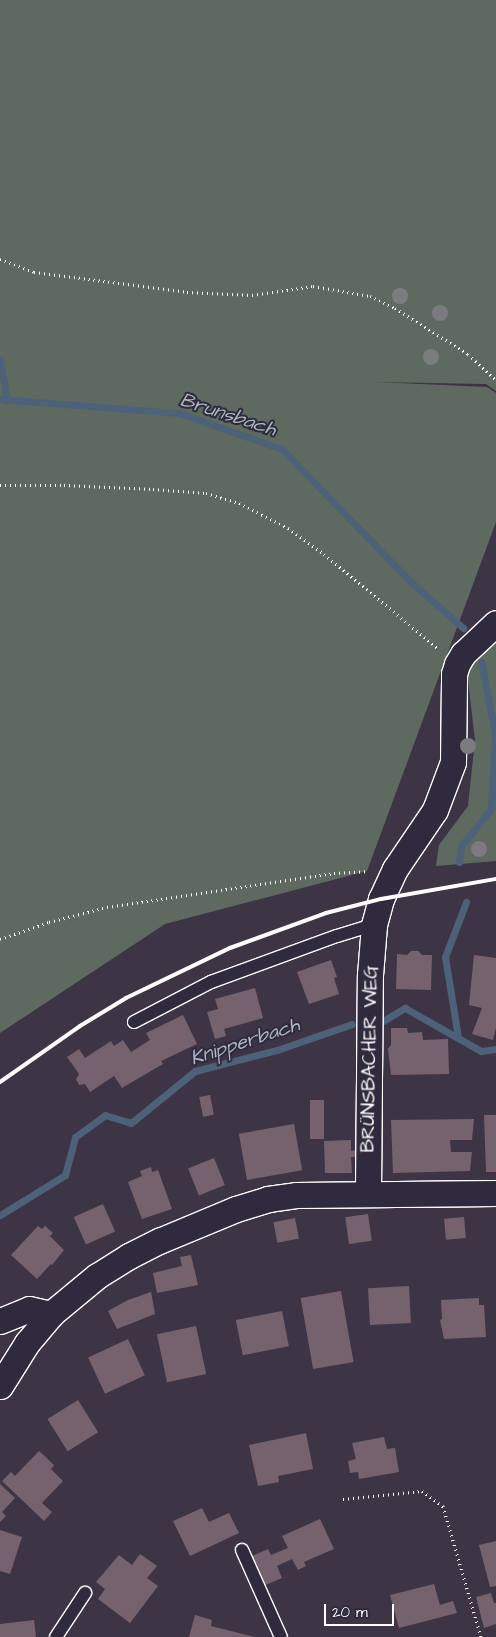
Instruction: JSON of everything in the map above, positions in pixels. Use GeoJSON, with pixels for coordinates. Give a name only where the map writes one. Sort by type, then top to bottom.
{"type":"FeatureCollection","features":[{"type":"Feature","properties":{"kind":"street"},"geometry":{"type":"LineString","coordinates":[[457,664],[463,654],[496,623]]}},
{"type":"Feature","properties":{"kind":"street","name":"BRÜNSBACHER WEG"},"geometry":{"type":"LineString","coordinates":[[368,1193],[370,975],[374,925],[381,899],[395,869],[435,810],[453,762],[454,674],[457,664]]}},
{"type":"Feature","properties":{"kind":"street"},"geometry":{"type":"LineString","coordinates":[[0,1386],[27,1343],[51,1314],[97,1276],[129,1256],[159,1241],[236,1210],[268,1199],[296,1195],[496,1193]]}},
{"type":"Feature","properties":{"kind":"street"},"geometry":{"type":"LineString","coordinates":[[0,1321],[29,1309],[51,1314]]}},
{"type":"Feature","properties":{"kind":"lane"},"geometry":{"type":"LineString","coordinates":[[134,1022],[211,982],[337,936],[374,925]]}},
{"type":"Feature","properties":{"kind":"lane"},"geometry":{"type":"LineString","coordinates":[[242,1550],[281,1637]]}},
{"type":"Feature","properties":{"kind":"lane"},"geometry":{"type":"LineString","coordinates":[[56,1637],[85,1593]]}},
{"type":"Feature","properties":{"kind":"path"},"geometry":{"type":"LineString","coordinates":[[0,259],[34,272],[187,292],[252,295],[314,286],[370,296],[395,308],[468,354],[496,380]]}},
{"type":"Feature","properties":{"kind":"path"},"geometry":{"type":"LineString","coordinates":[[0,485],[64,485],[153,489],[206,493],[239,503],[288,528],[324,554],[457,664]]}},
{"type":"Feature","properties":{"kind":"path"},"geometry":{"type":"LineString","coordinates":[[0,939],[49,922],[107,907],[334,873],[395,869]]}},
{"type":"Feature","properties":{"kind":"path"},"geometry":{"type":"LineString","coordinates":[[343,1499],[422,1492],[443,1506],[481,1637]]}},
{"type":"Feature","properties":{"kind":"shaded area"},"geometry":{"type":"Polygon","coordinates":[[[0,0],[496,0],[496,391],[486,384],[375,382],[487,387],[496,393],[496,522],[367,871],[165,924],[0,1033],[0,0]]]}},
{"type":"Feature","properties":{"kind":"shaded area"},"geometry":{"type":"Polygon","coordinates":[[[496,637],[496,861],[436,866],[439,845],[468,806],[475,740],[466,664],[496,637]]]}},
{"type":"Feature","properties":{"kind":"building"},"geometry":{"type":"Polygon","coordinates":[[[411,951],[418,951],[422,955],[432,955],[431,990],[396,989],[397,954],[407,955],[411,951]]]}},
{"type":"Feature","properties":{"kind":"building"},"geometry":{"type":"Polygon","coordinates":[[[474,955],[496,958],[496,1028],[493,1040],[472,1034],[482,1008],[469,1005],[474,955]]]}},
{"type":"Feature","properties":{"kind":"building"},"geometry":{"type":"Polygon","coordinates":[[[331,960],[337,977],[334,978],[339,994],[309,1004],[297,972],[331,960]]]}},
{"type":"Feature","properties":{"kind":"building"},"geometry":{"type":"Polygon","coordinates":[[[255,988],[263,1018],[224,1029],[226,1036],[215,1039],[207,1012],[218,1009],[215,999],[255,988]]]}},
{"type":"Feature","properties":{"kind":"building"},"geometry":{"type":"Polygon","coordinates":[[[183,1015],[197,1044],[161,1061],[163,1064],[122,1088],[114,1076],[90,1092],[85,1084],[79,1085],[76,1079],[79,1074],[67,1057],[79,1049],[85,1058],[111,1041],[114,1046],[123,1040],[131,1052],[150,1040],[146,1033],[183,1015]]]}},
{"type":"Feature","properties":{"kind":"building"},"geometry":{"type":"Polygon","coordinates":[[[391,1028],[407,1028],[408,1033],[422,1032],[423,1040],[448,1039],[449,1074],[391,1075],[388,1049],[391,1045],[391,1028]]]}},
{"type":"Feature","properties":{"kind":"building"},"geometry":{"type":"Polygon","coordinates":[[[210,1095],[214,1115],[203,1117],[199,1097],[210,1095]]]}},
{"type":"Feature","properties":{"kind":"building"},"geometry":{"type":"Polygon","coordinates":[[[310,1100],[324,1100],[324,1139],[310,1139],[310,1100]]]}},
{"type":"Feature","properties":{"kind":"building"},"geometry":{"type":"Polygon","coordinates":[[[484,1115],[496,1115],[496,1172],[486,1172],[484,1115]]]}},
{"type":"Feature","properties":{"kind":"building"},"geometry":{"type":"Polygon","coordinates":[[[474,1119],[472,1140],[450,1140],[451,1152],[472,1152],[470,1171],[393,1173],[391,1120],[474,1119]]]}},
{"type":"Feature","properties":{"kind":"building"},"geometry":{"type":"Polygon","coordinates":[[[294,1124],[302,1170],[247,1180],[239,1134],[294,1124]]]}},
{"type":"Feature","properties":{"kind":"building"},"geometry":{"type":"Polygon","coordinates":[[[351,1140],[351,1151],[355,1150],[355,1157],[351,1157],[352,1173],[325,1173],[324,1141],[351,1140]]]}},
{"type":"Feature","properties":{"kind":"building"},"geometry":{"type":"Polygon","coordinates":[[[214,1158],[225,1185],[199,1195],[188,1168],[214,1158]]]}},
{"type":"Feature","properties":{"kind":"building"},"geometry":{"type":"Polygon","coordinates":[[[151,1167],[152,1172],[158,1170],[172,1209],[142,1219],[128,1182],[142,1176],[140,1171],[151,1167]]]}},
{"type":"Feature","properties":{"kind":"building"},"geometry":{"type":"Polygon","coordinates":[[[103,1204],[115,1231],[86,1244],[74,1217],[103,1204]]]}},
{"type":"Feature","properties":{"kind":"building"},"geometry":{"type":"Polygon","coordinates":[[[368,1214],[372,1241],[349,1244],[345,1217],[368,1214]]]}},
{"type":"Feature","properties":{"kind":"building"},"geometry":{"type":"Polygon","coordinates":[[[464,1217],[466,1238],[446,1240],[444,1219],[464,1217]]]}},
{"type":"Feature","properties":{"kind":"building"},"geometry":{"type":"Polygon","coordinates":[[[295,1218],[299,1239],[277,1243],[273,1222],[295,1218]]]}},
{"type":"Feature","properties":{"kind":"building"},"geometry":{"type":"Polygon","coordinates":[[[38,1226],[42,1229],[45,1226],[53,1233],[50,1236],[64,1250],[37,1279],[11,1255],[38,1226]]]}},
{"type":"Feature","properties":{"kind":"building"},"geometry":{"type":"Polygon","coordinates":[[[191,1255],[198,1285],[157,1293],[153,1273],[182,1266],[180,1257],[191,1255]]]}},
{"type":"Feature","properties":{"kind":"building"},"geometry":{"type":"Polygon","coordinates":[[[409,1286],[411,1323],[370,1325],[368,1288],[409,1286]]]}},
{"type":"Feature","properties":{"kind":"building"},"geometry":{"type":"Polygon","coordinates":[[[341,1291],[354,1362],[313,1369],[301,1298],[341,1291]]]}},
{"type":"Feature","properties":{"kind":"building"},"geometry":{"type":"Polygon","coordinates":[[[151,1292],[155,1314],[117,1329],[108,1311],[128,1300],[151,1292]]]}},
{"type":"Feature","properties":{"kind":"building"},"geometry":{"type":"Polygon","coordinates":[[[479,1298],[479,1305],[484,1305],[486,1337],[444,1339],[440,1320],[442,1319],[441,1300],[479,1298]]]}},
{"type":"Feature","properties":{"kind":"building"},"geometry":{"type":"Polygon","coordinates":[[[282,1311],[289,1346],[243,1355],[236,1320],[282,1311]]]}},
{"type":"Feature","properties":{"kind":"building"},"geometry":{"type":"Polygon","coordinates":[[[196,1326],[206,1374],[167,1382],[157,1334],[196,1326]]]}},
{"type":"Feature","properties":{"kind":"building"},"geometry":{"type":"Polygon","coordinates":[[[128,1339],[145,1375],[105,1394],[88,1358],[128,1339]]]}},
{"type":"Feature","properties":{"kind":"building"},"geometry":{"type":"Polygon","coordinates":[[[78,1400],[98,1432],[68,1451],[47,1419],[78,1400]]]}},
{"type":"Feature","properties":{"kind":"building"},"geometry":{"type":"Polygon","coordinates":[[[306,1433],[313,1469],[278,1476],[279,1482],[258,1486],[249,1445],[306,1433]]]}},
{"type":"Feature","properties":{"kind":"building"},"geometry":{"type":"Polygon","coordinates":[[[384,1437],[387,1449],[395,1448],[399,1472],[359,1479],[358,1472],[350,1473],[348,1461],[356,1459],[352,1443],[384,1437]]]}},
{"type":"Feature","properties":{"kind":"building"},"geometry":{"type":"Polygon","coordinates":[[[39,1451],[54,1465],[51,1469],[63,1481],[42,1503],[52,1512],[44,1521],[2,1481],[11,1472],[15,1476],[39,1451]]]}},
{"type":"Feature","properties":{"kind":"building"},"geometry":{"type":"Polygon","coordinates":[[[0,1484],[15,1498],[2,1512],[6,1516],[0,1522],[0,1484]]]}},
{"type":"Feature","properties":{"kind":"building"},"geometry":{"type":"Polygon","coordinates":[[[202,1508],[209,1522],[229,1513],[239,1533],[190,1556],[173,1521],[202,1508]]]}},
{"type":"Feature","properties":{"kind":"building"},"geometry":{"type":"Polygon","coordinates":[[[320,1519],[334,1549],[304,1562],[306,1566],[298,1570],[292,1559],[277,1566],[282,1578],[263,1586],[250,1557],[268,1549],[271,1555],[288,1548],[282,1536],[320,1519]]]}},
{"type":"Feature","properties":{"kind":"building"},"geometry":{"type":"Polygon","coordinates":[[[0,1530],[22,1537],[10,1574],[0,1571],[0,1530]]]}},
{"type":"Feature","properties":{"kind":"building"},"geometry":{"type":"Polygon","coordinates":[[[496,1541],[496,1586],[490,1587],[479,1545],[496,1541]]]}},
{"type":"Feature","properties":{"kind":"building"},"geometry":{"type":"Polygon","coordinates":[[[140,1554],[157,1566],[147,1578],[158,1586],[130,1623],[98,1599],[105,1589],[96,1582],[119,1555],[132,1565],[140,1554]]]}},
{"type":"Feature","properties":{"kind":"building"},"geometry":{"type":"Polygon","coordinates":[[[434,1584],[440,1605],[453,1601],[457,1613],[399,1628],[390,1595],[434,1584]]]}},
{"type":"Feature","properties":{"kind":"building"},"geometry":{"type":"Polygon","coordinates":[[[491,1593],[494,1603],[496,1603],[496,1624],[484,1628],[476,1597],[491,1593]]]}},
{"type":"Feature","properties":{"kind":"building"},"geometry":{"type":"Polygon","coordinates":[[[195,1615],[212,1620],[211,1626],[255,1637],[189,1637],[195,1615]]]}},
{"type":"Feature","properties":{"kind":"building"},"geometry":{"type":"Polygon","coordinates":[[[34,1620],[36,1637],[0,1637],[0,1624],[34,1620]]]}},
{"type":"Feature","properties":{"kind":"waterway"},"geometry":{"type":"LineString","coordinates":[[0,359],[7,400]]}},
{"type":"Feature","properties":{"kind":"waterway","name":"Brunsbach"},"geometry":{"type":"LineString","coordinates":[[0,399],[179,413],[282,449],[413,584],[463,628]]}},
{"type":"Feature","properties":{"kind":"waterway","name":"Brunsbach"},"geometry":{"type":"LineString","coordinates":[[459,862],[461,846],[491,809],[495,733],[481,661]]}},
{"type":"Feature","properties":{"kind":"waterway","name":"Brunsbach"},"geometry":{"type":"LineString","coordinates":[[458,1037],[445,957],[466,902]]}},
{"type":"Feature","properties":{"kind":"waterway","name":"Knipperbach"},"geometry":{"type":"LineString","coordinates":[[383,1021],[405,1008],[481,1051],[496,1049]]}},
{"type":"Feature","properties":{"kind":"waterway","name":"Knipperbach"},"geometry":{"type":"LineString","coordinates":[[0,1215],[65,1175],[75,1137],[105,1115],[131,1123],[195,1071],[277,1050],[352,1024]]}},
{"type":"Feature","properties":{"kind":"railway"},"geometry":{"type":"LineString","coordinates":[[0,1082],[80,1026],[126,998],[230,948],[326,913],[381,899],[496,879]]}}]}
